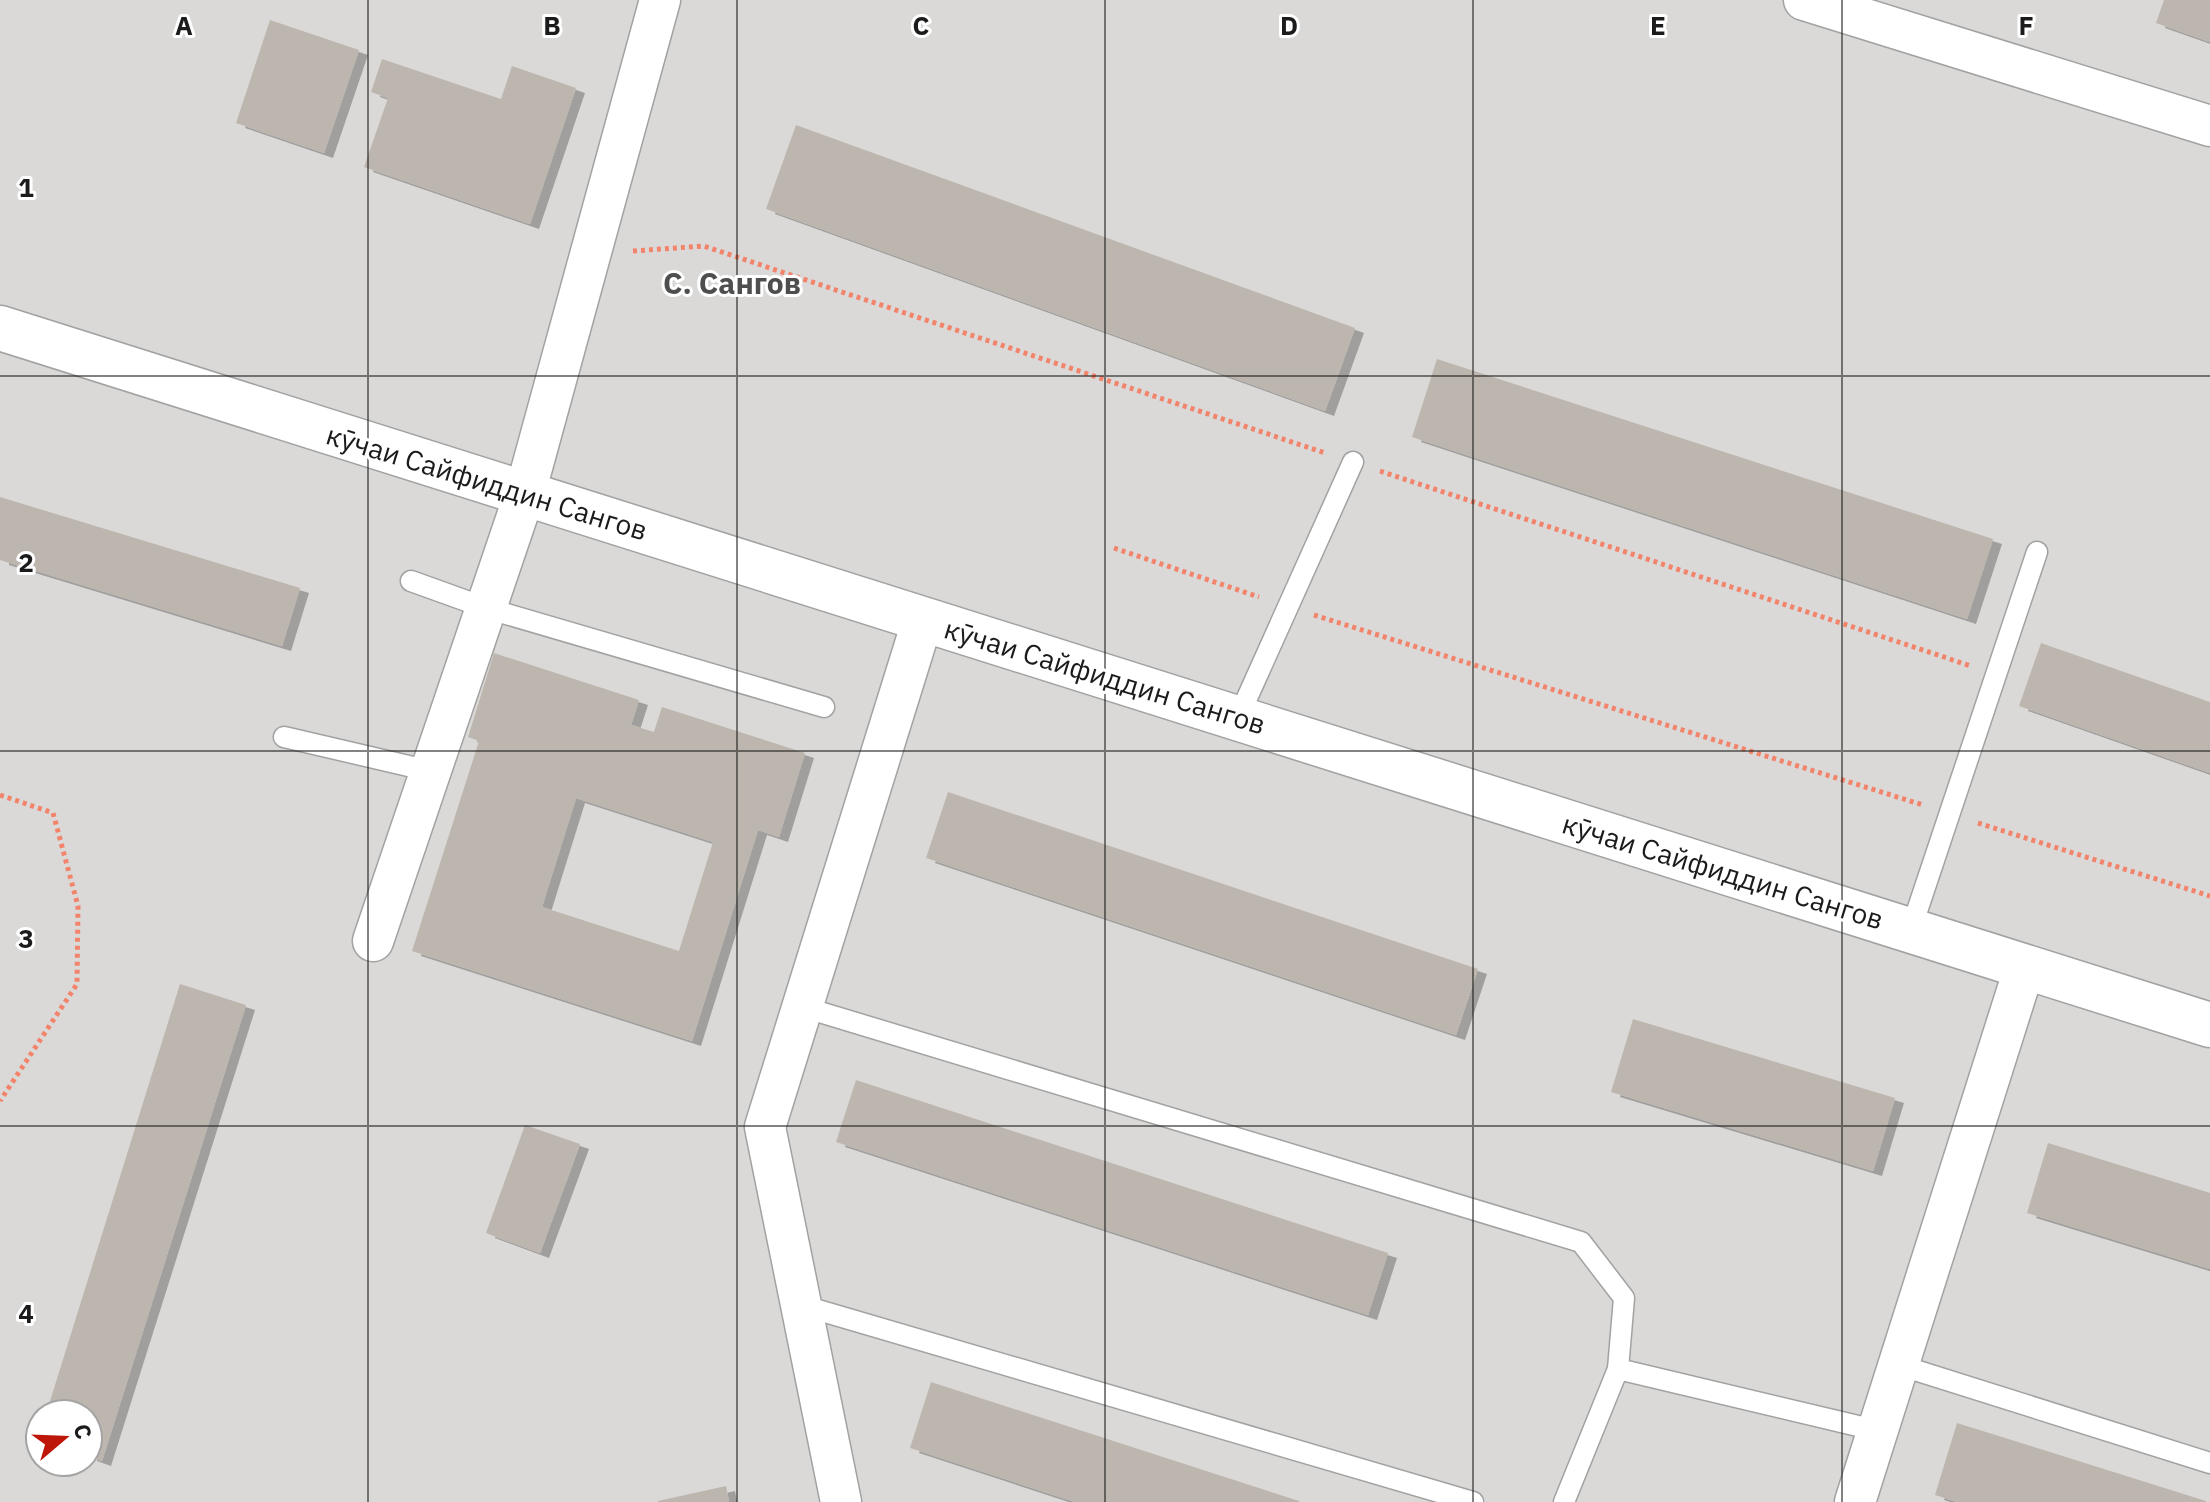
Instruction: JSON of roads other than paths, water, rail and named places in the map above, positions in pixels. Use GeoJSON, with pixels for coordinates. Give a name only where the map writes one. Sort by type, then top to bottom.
{"type":"FeatureCollection","features":[{"type":"Feature","properties":{"kind":"street"},"geometry":{"type":"LineString","coordinates":[[373,941],[525,493],[660,0]]}},
{"type":"Feature","properties":{"kind":"street"},"geometry":{"type":"LineString","coordinates":[[1804,0],[2210,126]]}},
{"type":"Feature","properties":{"kind":"street","name":"кӯчаи Сайфиддин Сангов"},"geometry":{"type":"LineString","coordinates":[[0,328],[2210,1025]]}},
{"type":"Feature","properties":{"kind":"street"},"geometry":{"type":"LineString","coordinates":[[841,1502],[765,1127],[923,619]]}},
{"type":"Feature","properties":{"kind":"street"},"geometry":{"type":"LineString","coordinates":[[1855,1502],[2025,966]]}},
{"type":"Feature","properties":{"kind":"lane"},"geometry":{"type":"LineString","coordinates":[[1238,718],[1353,462]]}},
{"type":"Feature","properties":{"kind":"lane"},"geometry":{"type":"LineString","coordinates":[[1911,929],[2037,552]]}},
{"type":"Feature","properties":{"kind":"lane"},"geometry":{"type":"LineString","coordinates":[[411,581],[486,608],[824,707]]}},
{"type":"Feature","properties":{"kind":"lane"},"geometry":{"type":"LineString","coordinates":[[284,737],[430,771]]}},
{"type":"Feature","properties":{"kind":"lane"},"geometry":{"type":"LineString","coordinates":[[803,1007],[1581,1242],[1624,1298],[1618,1369],[1564,1502]]}},
{"type":"Feature","properties":{"kind":"lane"},"geometry":{"type":"LineString","coordinates":[[801,1305],[1473,1502]]}},
{"type":"Feature","properties":{"kind":"lane"},"geometry":{"type":"LineString","coordinates":[[1899,1365],[2210,1463]]}},
{"type":"Feature","properties":{"kind":"lane"},"geometry":{"type":"LineString","coordinates":[[1618,1369],[1879,1431]]}},
{"type":"Feature","properties":{"kind":"district","name":"С. Сангов"},"geometry":{"type":"Point","coordinates":[732,282]}}]}
